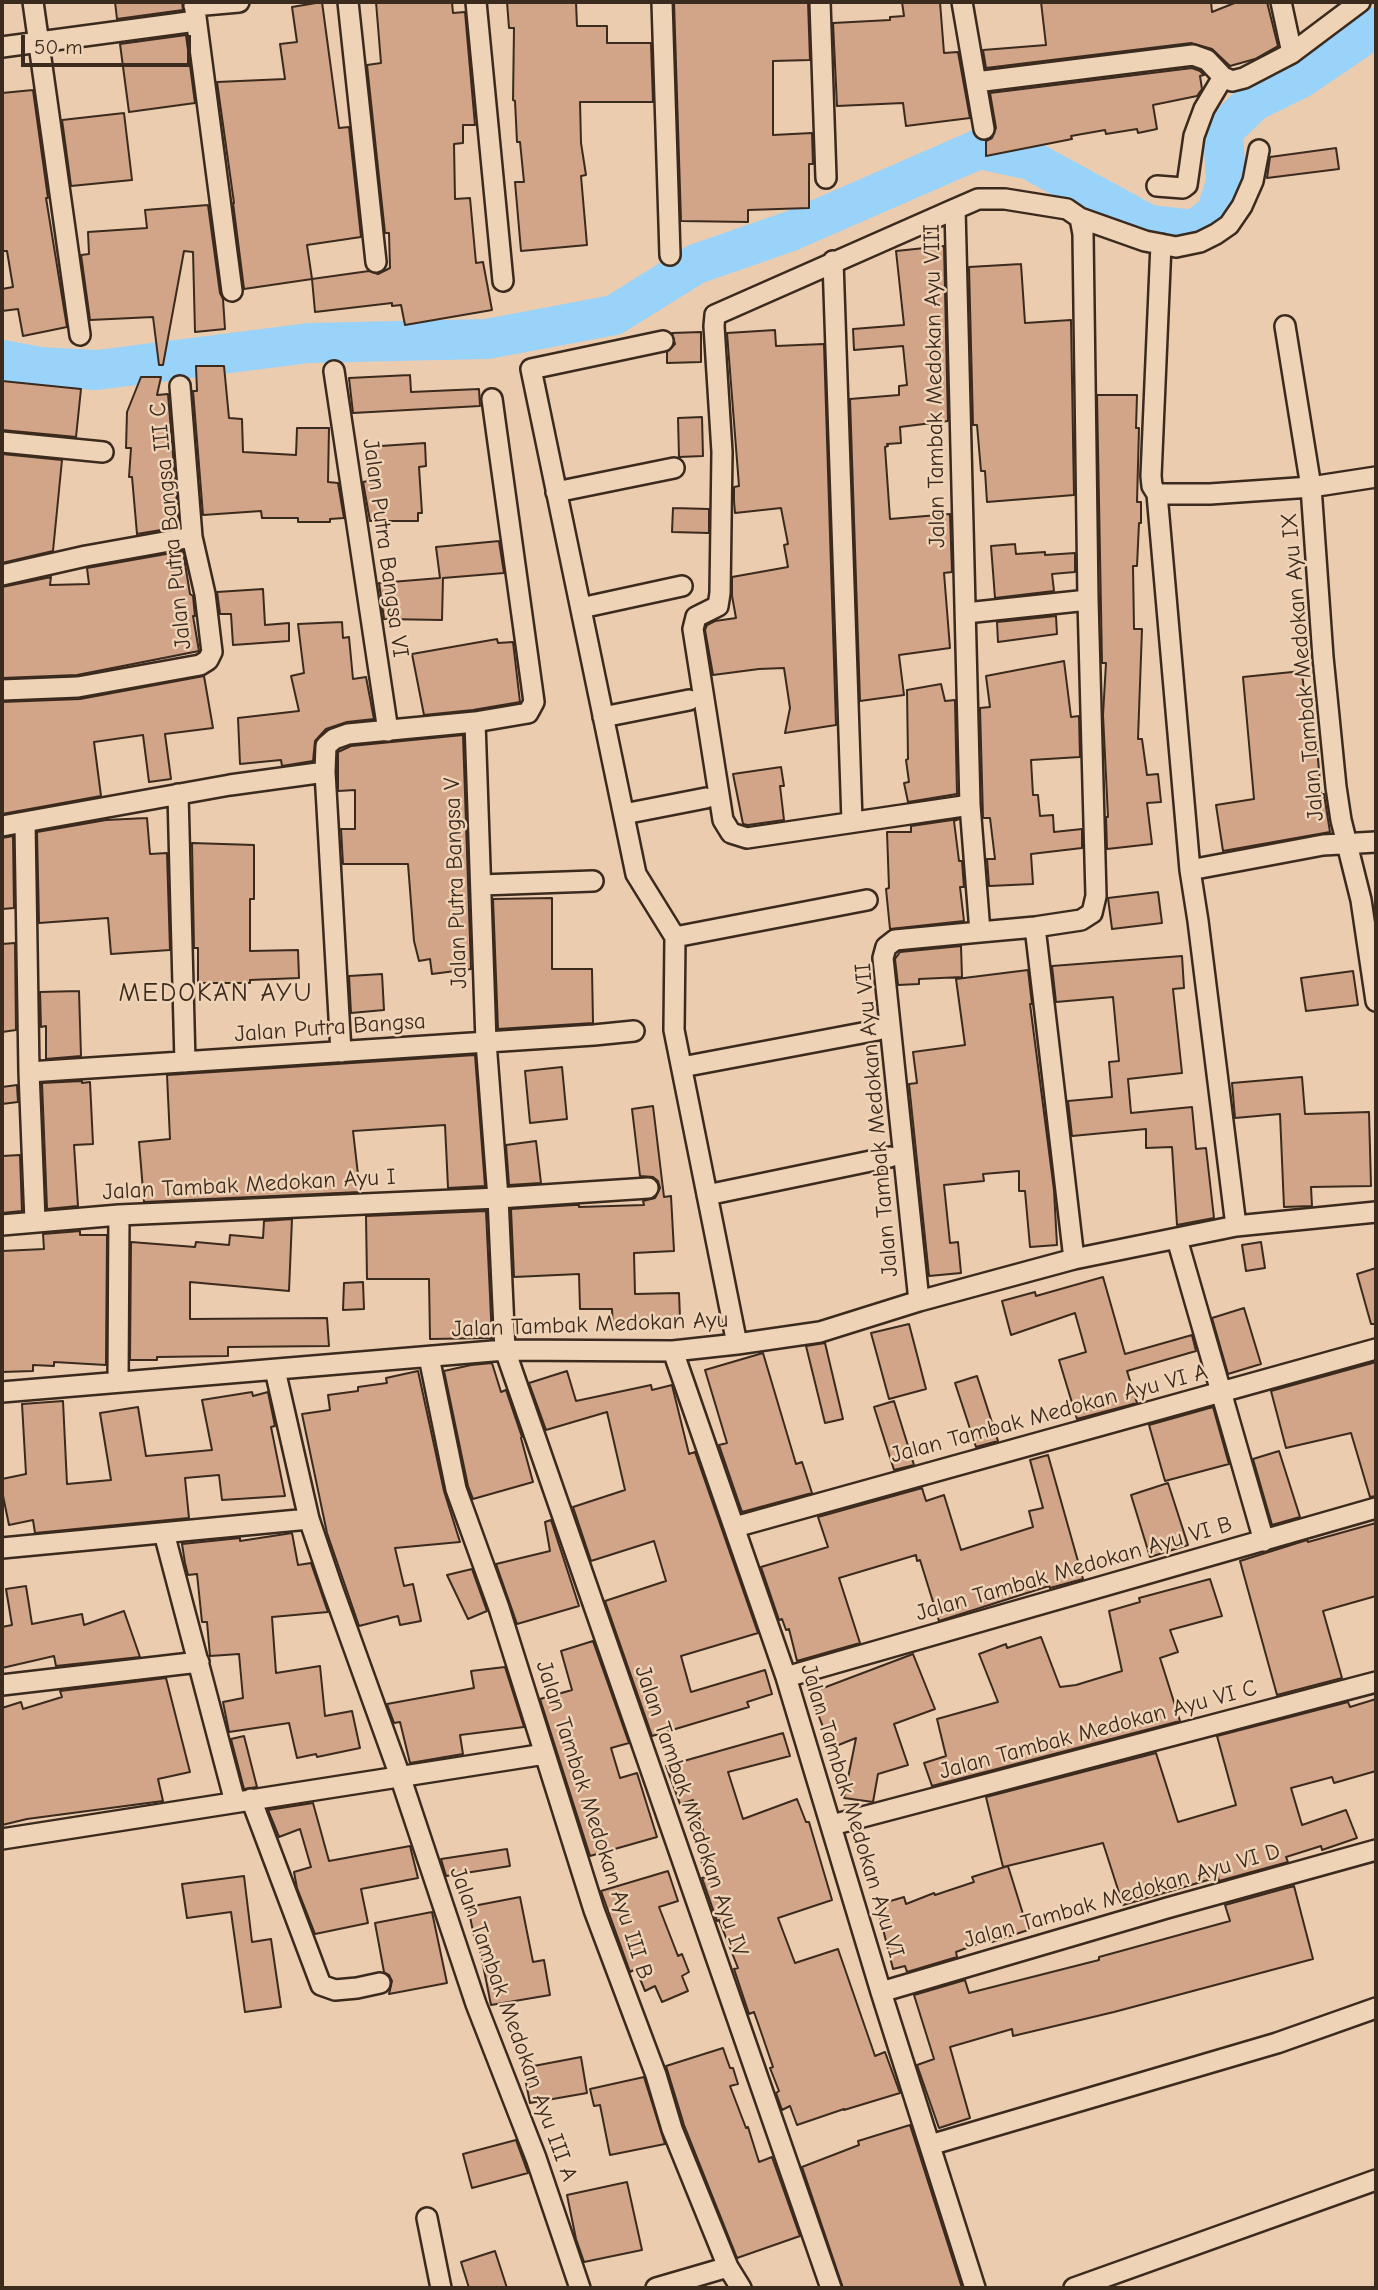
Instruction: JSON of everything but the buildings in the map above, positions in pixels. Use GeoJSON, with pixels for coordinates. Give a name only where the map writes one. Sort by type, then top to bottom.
{"type":"FeatureCollection","features":[{"type":"Feature","properties":{"kind":"street"},"geometry":{"type":"LineString","coordinates":[[33,2],[80,335]]}},
{"type":"Feature","properties":{"kind":"street"},"geometry":{"type":"LineString","coordinates":[[2,47],[38,43],[239,2]]}},
{"type":"Feature","properties":{"kind":"street"},"geometry":{"type":"LineString","coordinates":[[348,2],[376,262]]}},
{"type":"Feature","properties":{"kind":"street"},"geometry":{"type":"LineString","coordinates":[[476,2],[503,281]]}},
{"type":"Feature","properties":{"kind":"street"},"geometry":{"type":"LineString","coordinates":[[662,2],[670,255]]}},
{"type":"Feature","properties":{"kind":"street"},"geometry":{"type":"LineString","coordinates":[[820,2],[826,178]]}},
{"type":"Feature","properties":{"kind":"street"},"geometry":{"type":"LineString","coordinates":[[962,2],[984,130]]}},
{"type":"Feature","properties":{"kind":"street"},"geometry":{"type":"LineString","coordinates":[[1281,2],[1292,52]]}},
{"type":"Feature","properties":{"kind":"street"},"geometry":{"type":"LineString","coordinates":[[976,82],[1193,55],[1207,60],[1223,77],[1231,81],[1244,78],[1292,52],[1360,2]]}},
{"type":"Feature","properties":{"kind":"street"},"geometry":{"type":"LineString","coordinates":[[195,10],[232,291]]}},
{"type":"Feature","properties":{"kind":"street"},"geometry":{"type":"LineString","coordinates":[[1157,186],[1182,188],[1187,185],[1194,136],[1204,109],[1223,77]]}},
{"type":"Feature","properties":{"kind":"street","name":"Jalan Tambak Medokan Ayu VIII"},"geometry":{"type":"LineString","coordinates":[[980,932],[971,805],[956,209],[978,199],[1005,199],[1067,209],[1080,218],[1145,241],[1176,247],[1200,242],[1228,225],[1248,195],[1259,150]]}},
{"type":"Feature","properties":{"kind":"street"},"geometry":{"type":"LineString","coordinates":[[956,209],[715,315],[722,452],[720,593],[718,606],[696,617],[693,629],[723,820],[731,833],[747,838],[971,805]]}},
{"type":"Feature","properties":{"kind":"street"},"geometry":{"type":"LineString","coordinates":[[980,932],[1035,928],[1081,920],[1092,914],[1096,896],[1088,600],[1083,234],[1080,218]]}},
{"type":"Feature","properties":{"kind":"street"},"geometry":{"type":"LineString","coordinates":[[1161,244],[1151,476],[1152,486],[1157,494],[1190,870],[1236,1226]]}},
{"type":"Feature","properties":{"kind":"street"},"geometry":{"type":"LineString","coordinates":[[833,261],[852,821]]}},
{"type":"Feature","properties":{"kind":"street","name":"Jalan Tambak Medokan Ayu IX"},"geometry":{"type":"LineString","coordinates":[[1285,326],[1311,487],[1323,657],[1336,787],[1361,900],[1376,1001]]}},
{"type":"Feature","properties":{"kind":"street"},"geometry":{"type":"LineString","coordinates":[[663,341],[531,369],[636,874],[675,937],[674,1030],[737,1344]]}},
{"type":"Feature","properties":{"kind":"street","name":"Jalan Putra Bangsa VI"},"geometry":{"type":"LineString","coordinates":[[334,371],[388,731]]}},
{"type":"Feature","properties":{"kind":"street","name":"Jalan Putra Bangsa III C"},"geometry":{"type":"LineString","coordinates":[[2,690],[78,687],[200,665],[208,660],[212,652],[205,594],[191,537],[180,386]]}},
{"type":"Feature","properties":{"kind":"street"},"geometry":{"type":"LineString","coordinates":[[341,1052],[325,772],[326,746],[334,739],[348,734],[522,715],[528,713],[534,702],[492,399]]}},
{"type":"Feature","properties":{"kind":"street"},"geometry":{"type":"LineString","coordinates":[[2,442],[103,452]]}},
{"type":"Feature","properties":{"kind":"street"},"geometry":{"type":"LineString","coordinates":[[556,492],[674,468]]}},
{"type":"Feature","properties":{"kind":"street"},"geometry":{"type":"LineString","coordinates":[[1157,494],[1210,494],[1311,487],[1376,477]]}},
{"type":"Feature","properties":{"kind":"street"},"geometry":{"type":"LineString","coordinates":[[2,575],[191,537]]}},
{"type":"Feature","properties":{"kind":"street"},"geometry":{"type":"LineString","coordinates":[[581,608],[682,586]]}},
{"type":"Feature","properties":{"kind":"street"},"geometry":{"type":"LineString","coordinates":[[966,613],[1088,600]]}},
{"type":"Feature","properties":{"kind":"street"},"geometry":{"type":"LineString","coordinates":[[603,717],[689,699]]}},
{"type":"Feature","properties":{"kind":"street","name":"Jalan Putra Bangsa V"},"geometry":{"type":"LineString","coordinates":[[475,722],[486,1042],[498,1198]]}},
{"type":"Feature","properties":{"kind":"street"},"geometry":{"type":"LineString","coordinates":[[2,827],[230,785],[325,772]]}},
{"type":"Feature","properties":{"kind":"street"},"geometry":{"type":"LineString","coordinates":[[178,794],[185,1062]]}},
{"type":"Feature","properties":{"kind":"street"},"geometry":{"type":"LineString","coordinates":[[624,814],[706,798]]}},
{"type":"Feature","properties":{"kind":"street"},"geometry":{"type":"LineString","coordinates":[[25,822],[29,1072],[35,1221]]}},
{"type":"Feature","properties":{"kind":"street"},"geometry":{"type":"LineString","coordinates":[[1190,870],[1323,845],[1376,842]]}},
{"type":"Feature","properties":{"kind":"street"},"geometry":{"type":"LineString","coordinates":[[481,885],[593,881]]}},
{"type":"Feature","properties":{"kind":"street"},"geometry":{"type":"LineString","coordinates":[[675,937],[867,900]]}},
{"type":"Feature","properties":{"kind":"street"},"geometry":{"type":"LineString","coordinates":[[1035,928],[1074,1259]]}},
{"type":"Feature","properties":{"kind":"street","name":"Jalan Tambak Medokan Ayu VII"},"geometry":{"type":"LineString","coordinates":[[919,1301],[883,958],[886,947],[895,940],[980,932]]}},
{"type":"Feature","properties":{"kind":"street"},"geometry":{"type":"LineString","coordinates":[[682,1067],[878,1030]]}},
{"type":"Feature","properties":{"kind":"street","name":"Jalan Putra Bangsa"},"geometry":{"type":"LineString","coordinates":[[29,1072],[634,1031]]}},
{"type":"Feature","properties":{"kind":"street"},"geometry":{"type":"LineString","coordinates":[[707,1195],[890,1157]]}},
{"type":"Feature","properties":{"kind":"street","name":"Jalan Tambak Medokan Ayu I"},"geometry":{"type":"LineString","coordinates":[[2,1225],[119,1215],[498,1198],[648,1188]]}},
{"type":"Feature","properties":{"kind":"street","name":"Jalan Tambak Medokan Ayu IV"},"geometry":{"type":"LineString","coordinates":[[498,1198],[505,1350],[831,2288]]}},
{"type":"Feature","properties":{"kind":"street","name":"Jalan Tambak Medokan Ayu"},"geometry":{"type":"LineString","coordinates":[[2,1392],[505,1350],[673,1351],[737,1344],[820,1332],[919,1301],[1074,1259],[1236,1226],[1376,1212]]}},
{"type":"Feature","properties":{"kind":"street"},"geometry":{"type":"LineString","coordinates":[[118,1382],[119,1215]]}},
{"type":"Feature","properties":{"kind":"street"},"geometry":{"type":"LineString","coordinates":[[1177,1239],[1264,1541]]}},
{"type":"Feature","properties":{"kind":"street","name":"Jalan Tambak Medokan Ayu VI A"},"geometry":{"type":"LineString","coordinates":[[735,1527],[1376,1349]]}},
{"type":"Feature","properties":{"kind":"street","name":"Jalan Tambak Medokan Ayu VI"},"geometry":{"type":"LineString","coordinates":[[673,1351],[786,1677],[881,1992],[975,2288]]}},
{"type":"Feature","properties":{"kind":"street","name":"Jalan Tambak Medokan Ayu III B"},"geometry":{"type":"LineString","coordinates":[[429,1357],[456,1489],[499,1608],[594,1910],[656,2076],[672,2129],[728,2267],[741,2288]]}},
{"type":"Feature","properties":{"kind":"street","name":"Jalan Tambak Medokan Ayu III A"},"geometry":{"type":"LineString","coordinates":[[275,1370],[309,1519],[400,1776],[476,2004],[536,2158],[580,2288]]}},
{"type":"Feature","properties":{"kind":"street","name":"Jalan Tambak Medokan Ayu VI B"},"geometry":{"type":"LineString","coordinates":[[786,1677],[1376,1508]]}},
{"type":"Feature","properties":{"kind":"street"},"geometry":{"type":"LineString","coordinates":[[2,1548],[309,1519]]}},
{"type":"Feature","properties":{"kind":"street"},"geometry":{"type":"LineString","coordinates":[[164,1533],[199,1662],[243,1801],[321,1985],[335,1990],[380,1983]]}},
{"type":"Feature","properties":{"kind":"street"},"geometry":{"type":"LineString","coordinates":[[2,1685],[199,1662]]}},
{"type":"Feature","properties":{"kind":"street","name":"Jalan Tambak Medokan Ayu VI C"},"geometry":{"type":"LineString","coordinates":[[832,1825],[1376,1682]]}},
{"type":"Feature","properties":{"kind":"street"},"geometry":{"type":"LineString","coordinates":[[2,1839],[545,1754]]}},
{"type":"Feature","properties":{"kind":"street","name":"Jalan Tambak Medokan Ayu VI D"},"geometry":{"type":"LineString","coordinates":[[881,1992],[1154,1911],[1376,1850]]}},
{"type":"Feature","properties":{"kind":"street"},"geometry":{"type":"LineString","coordinates":[[930,2144],[1277,2043],[1376,2008]]}},
{"type":"Feature","properties":{"kind":"street"},"geometry":{"type":"LineString","coordinates":[[1074,2288],[1376,2180]]}},
{"type":"Feature","properties":{"kind":"street"},"geometry":{"type":"LineString","coordinates":[[427,2218],[441,2288]]}},
{"type":"Feature","properties":{"kind":"street"},"geometry":{"type":"LineString","coordinates":[[656,2288],[728,2267]]}},
{"type":"Feature","properties":{"kind":"waterway"},"geometry":{"type":"LineString","coordinates":[[2,360],[40,367],[97,370],[309,343],[487,339],[614,315],[696,264],[791,231],[979,149],[1030,160],[1149,225],[1194,230],[1216,214],[1226,182],[1223,131],[1254,101],[1301,78],[1376,27]]}},
{"type":"Feature","properties":{"kind":"district","name":"MEDOKAN AYU"},"geometry":{"type":"Point","coordinates":[216,994]}}]}
